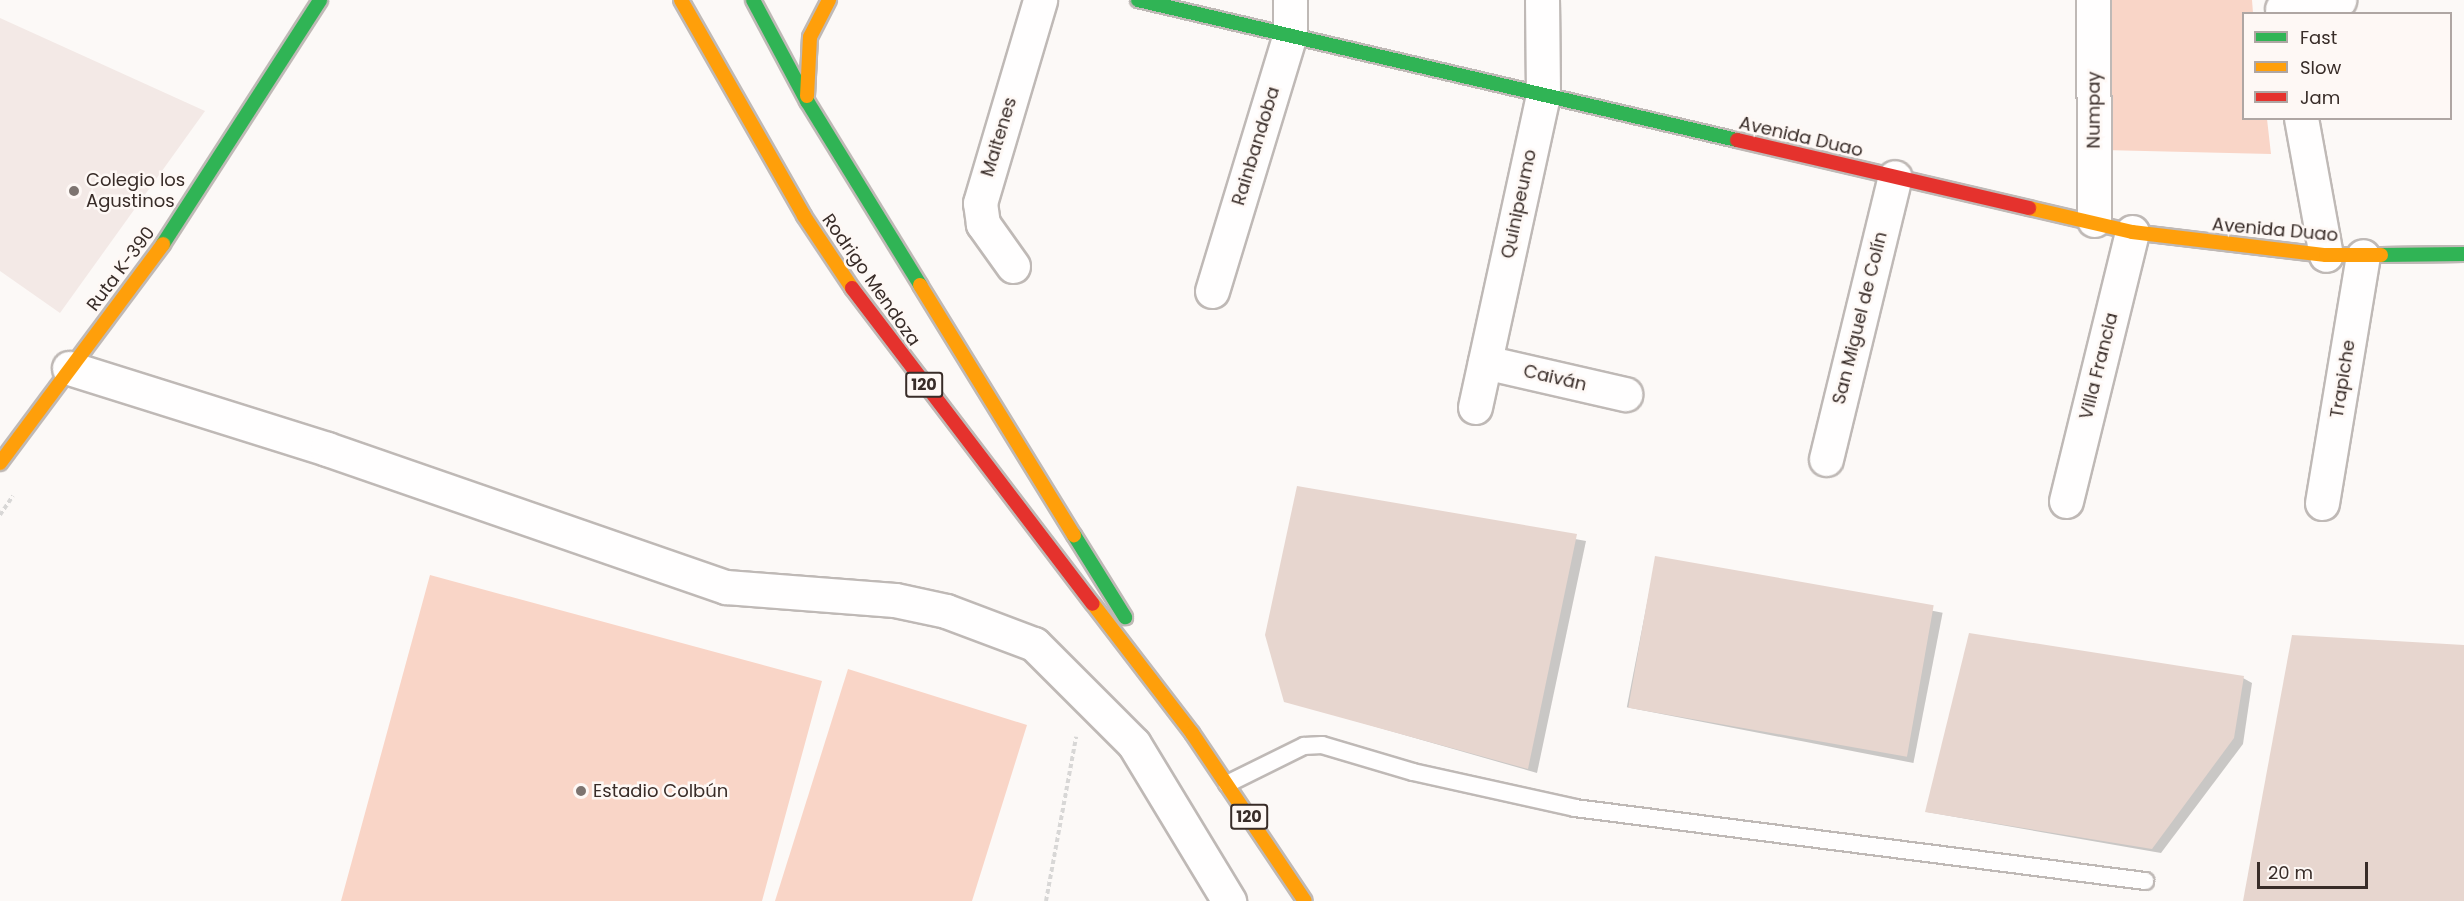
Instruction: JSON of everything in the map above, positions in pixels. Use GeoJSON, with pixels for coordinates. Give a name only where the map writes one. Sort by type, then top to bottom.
{"type":"FeatureCollection","features":[{"type":"Feature","properties":{"kind":"main road","name":"Ruta K-390"},"geometry":{"type":"LineString","coordinates":[[0,463],[154,257],[320,0]]}},
{"type":"Feature","properties":{"kind":"main road"},"geometry":{"type":"LineString","coordinates":[[670,0],[688,15]]}},
{"type":"Feature","properties":{"kind":"main road","name":"Rodrigo Mendoza"},"geometry":{"type":"LineString","coordinates":[[681,0],[804,216],[870,315],[1192,733],[1305,901]]}},
{"type":"Feature","properties":{"kind":"main road","name":"Rodrigo Mendoza"},"geometry":{"type":"LineString","coordinates":[[753,0],[807,100],[1064,511],[1192,733]]}},
{"type":"Feature","properties":{"kind":"main road"},"geometry":{"type":"LineString","coordinates":[[807,100],[806,58],[829,0]]}},
{"type":"Feature","properties":{"kind":"main road","name":"Avenida Duao"},"geometry":{"type":"LineString","coordinates":[[1138,0],[1894,177],[2094,220],[2132,232],[2326,255],[2464,254]]}},
{"type":"Feature","properties":{"kind":"street","name":"Maitenes"},"geometry":{"type":"LineString","coordinates":[[1013,266],[983,224],[980,203],[1040,0]]}},
{"type":"Feature","properties":{"kind":"street","name":"Rainbandoba"},"geometry":{"type":"LineString","coordinates":[[1212,291],[1290,34],[1290,0]]}},
{"type":"Feature","properties":{"kind":"street","name":"Quinipeumo"},"geometry":{"type":"LineString","coordinates":[[1474,407],[1543,94],[1542,0]]}},
{"type":"Feature","properties":{"kind":"street","name":"Numpay"},"geometry":{"type":"LineString","coordinates":[[2093,0],[2094,220]]}},
{"type":"Feature","properties":{"kind":"street"},"geometry":{"type":"LineString","coordinates":[[2281,8],[2339,0]]}},
{"type":"Feature","properties":{"kind":"street"},"geometry":{"type":"LineString","coordinates":[[2301,120],[2326,255]]}},
{"type":"Feature","properties":{"kind":"street","name":"San Miguel de Colín"},"geometry":{"type":"LineString","coordinates":[[1826,459],[1894,177]]}},
{"type":"Feature","properties":{"kind":"street","name":"Villa Francia"},"geometry":{"type":"LineString","coordinates":[[2066,501],[2132,232]]}},
{"type":"Feature","properties":{"kind":"street","name":"Trapiche"},"geometry":{"type":"LineString","coordinates":[[2322,502],[2363,256]]}},
{"type":"Feature","properties":{"kind":"street","name":"Caiván"},"geometry":{"type":"LineString","coordinates":[[1485,362],[1625,394]]}},
{"type":"Feature","properties":{"kind":"street"},"geometry":{"type":"LineString","coordinates":[[69,368],[726,587],[895,600],[946,611],[1034,644],[1134,744],[1229,901]]}},
{"type":"Feature","properties":{"kind":"lane"},"geometry":{"type":"LineString","coordinates":[[1227,784],[1304,746],[1322,745],[1413,772],[1575,808],[2145,881]]}},
{"type":"Feature","properties":{"kind":"path"},"geometry":{"type":"LineString","coordinates":[[1046,901],[1076,733]]}},
{"type":"Feature","properties":{"kind":"shaded area"},"geometry":{"type":"Polygon","coordinates":[[[2104,0],[2252,0],[2253,12],[2242,12],[2242,120],[2267,120],[2271,154],[2103,150],[2104,0]]]}},
{"type":"Feature","properties":{"kind":"shaded area","name":"Colegio los Agustinos"},"geometry":{"type":"Polygon","coordinates":[[[0,18],[205,111],[60,313],[0,271],[0,18]]]}},
{"type":"Feature","properties":{"kind":"shaded area","name":"Estadio Colbún"},"geometry":{"type":"Polygon","coordinates":[[[430,575],[822,681],[762,901],[341,901],[430,575]]]}},
{"type":"Feature","properties":{"kind":"shaded area"},"geometry":{"type":"Polygon","coordinates":[[[848,669],[1027,725],[972,901],[775,901],[848,669]]]}},
{"type":"Feature","properties":{"kind":"building"},"geometry":{"type":"Polygon","coordinates":[[[1297,486],[1577,534],[1528,769],[1284,702],[1265,635],[1297,486]]]}},
{"type":"Feature","properties":{"kind":"building"},"geometry":{"type":"Polygon","coordinates":[[[1655,556],[1934,605],[1907,757],[1628,708],[1655,556]]]}},
{"type":"Feature","properties":{"kind":"building"},"geometry":{"type":"Polygon","coordinates":[[[1969,633],[2244,676],[2234,738],[2152,849],[1925,812],[1969,633]]]}},
{"type":"Feature","properties":{"kind":"building"},"geometry":{"type":"Polygon","coordinates":[[[2292,635],[2464,645],[2464,901],[2243,901],[2292,635]]]}},
{"type":"Feature","properties":{"kind":"traffic: fast"},"geometry":{"type":"LineString","coordinates":[[163,244],[320,0]]}},
{"type":"Feature","properties":{"kind":"traffic: fast"},"geometry":{"type":"LineString","coordinates":[[753,0],[807,101],[920,285]]}},
{"type":"Feature","properties":{"kind":"traffic: fast"},"geometry":{"type":"LineString","coordinates":[[1138,0],[1737,140]]}},
{"type":"Feature","properties":{"kind":"traffic: fast"},"geometry":{"type":"LineString","coordinates":[[2381,255],[2464,254]]}},
{"type":"Feature","properties":{"kind":"traffic: fast"},"geometry":{"type":"LineString","coordinates":[[1074,535],[1125,617]]}},
{"type":"Feature","properties":{"kind":"traffic: slow"},"geometry":{"type":"LineString","coordinates":[[681,0],[804,216],[852,288]]}},
{"type":"Feature","properties":{"kind":"traffic: slow"},"geometry":{"type":"LineString","coordinates":[[807,96],[810,37],[829,0]]}},
{"type":"Feature","properties":{"kind":"traffic: slow"},"geometry":{"type":"LineString","coordinates":[[2029,208],[2132,232],[2326,255],[2381,255]]}},
{"type":"Feature","properties":{"kind":"traffic: slow"},"geometry":{"type":"LineString","coordinates":[[0,463],[163,244]]}},
{"type":"Feature","properties":{"kind":"traffic: slow"},"geometry":{"type":"LineString","coordinates":[[920,285],[1074,535]]}},
{"type":"Feature","properties":{"kind":"traffic: slow"},"geometry":{"type":"LineString","coordinates":[[1093,604],[1192,733],[1305,901]]}},
{"type":"Feature","properties":{"kind":"traffic: jam"},"geometry":{"type":"LineString","coordinates":[[1737,140],[2029,208]]}},
{"type":"Feature","properties":{"kind":"traffic: jam"},"geometry":{"type":"LineString","coordinates":[[852,288],[1093,604]]}},
{"type":"Feature","properties":{"kind":"place","name":"Colegio los Agustinos"},"geometry":{"type":"Point","coordinates":[74,191]}},
{"type":"Feature","properties":{"kind":"place","name":"Estadio Colbún"},"geometry":{"type":"Point","coordinates":[581,791]}}]}
